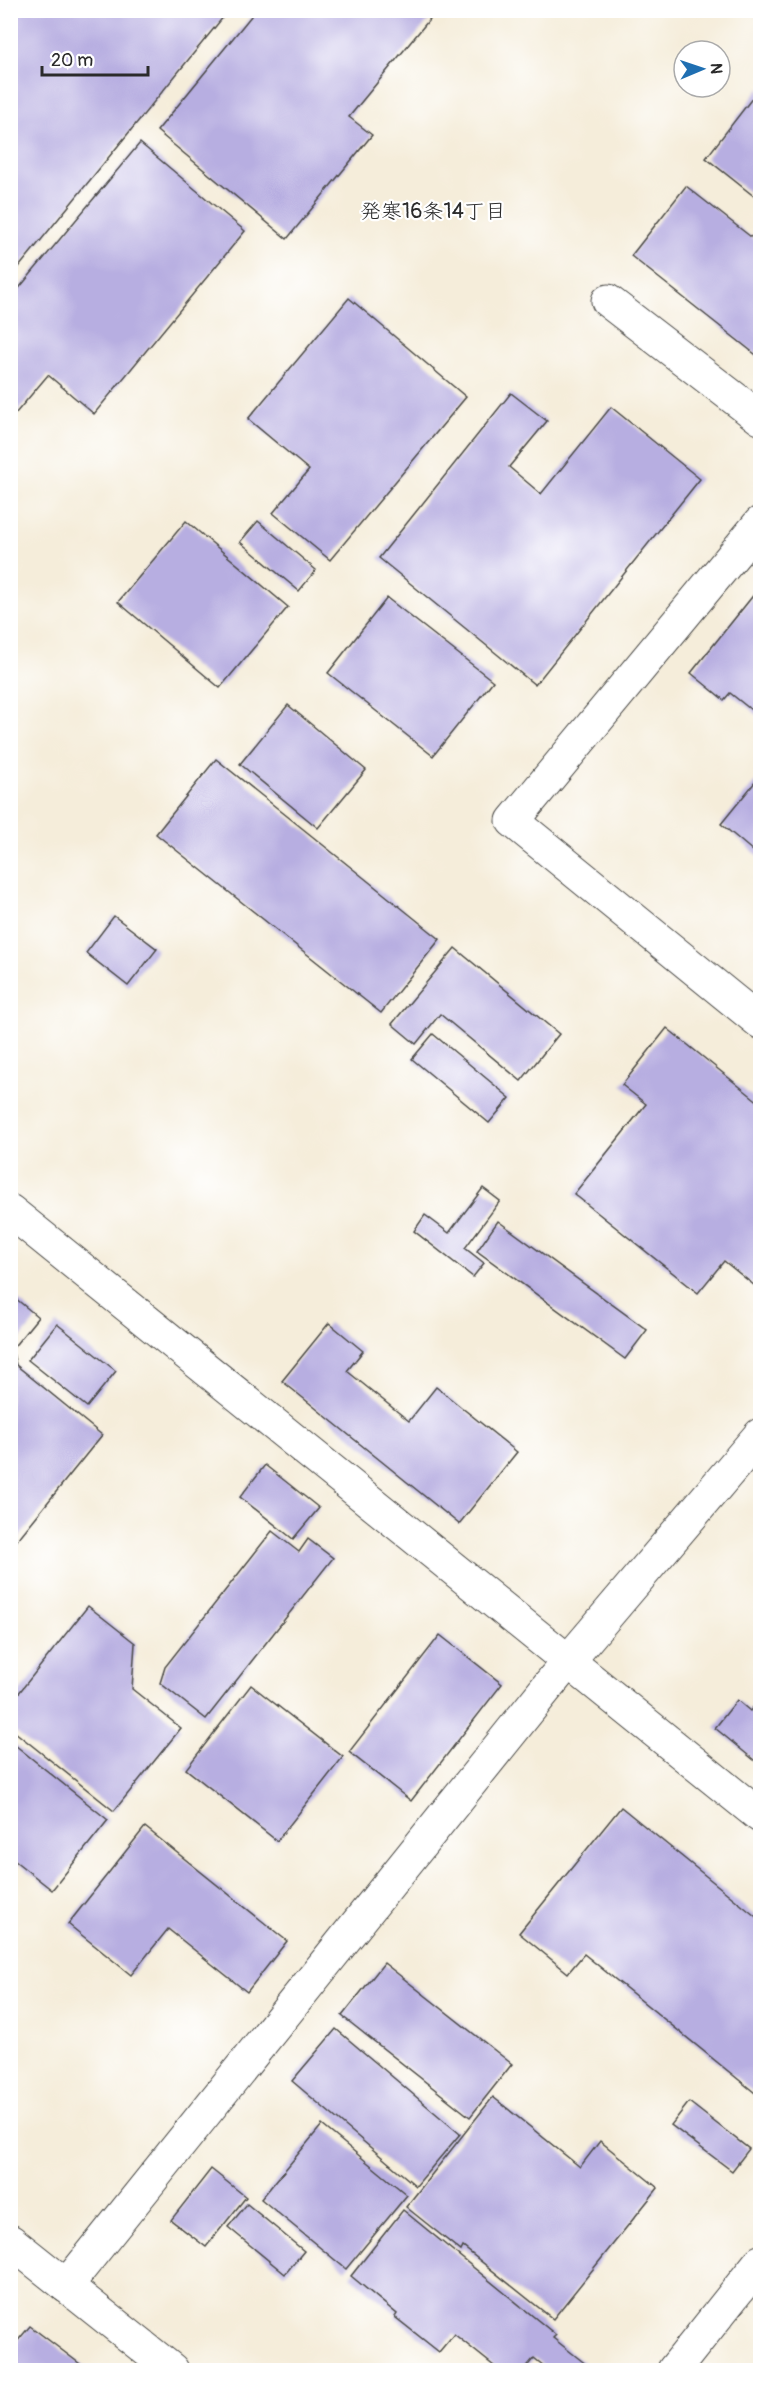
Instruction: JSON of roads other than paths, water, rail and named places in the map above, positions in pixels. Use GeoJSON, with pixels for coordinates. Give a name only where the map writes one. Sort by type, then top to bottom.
{"type":"FeatureCollection","features":[{"type":"Feature","properties":{"kind":"street"},"geometry":{"type":"LineString","coordinates":[[608,301],[760,418]]}},
{"type":"Feature","properties":{"kind":"street"},"geometry":{"type":"LineString","coordinates":[[760,523],[513,821],[760,1022]]}},
{"type":"Feature","properties":{"kind":"street"},"geometry":{"type":"LineString","coordinates":[[10,1211],[760,1816]]}},
{"type":"Feature","properties":{"kind":"street"},"geometry":{"type":"LineString","coordinates":[[66,2286],[569,1660],[760,1435]]}},
{"type":"Feature","properties":{"kind":"street"},"geometry":{"type":"LineString","coordinates":[[10,2241],[172,2370]]}},
{"type":"Feature","properties":{"kind":"street"},"geometry":{"type":"LineString","coordinates":[[674,2370],[760,2262]]}},
{"type":"Feature","properties":{"kind":"district","name":"発寒16条14丁目"},"geometry":{"type":"Point","coordinates":[433,211]}}]}
